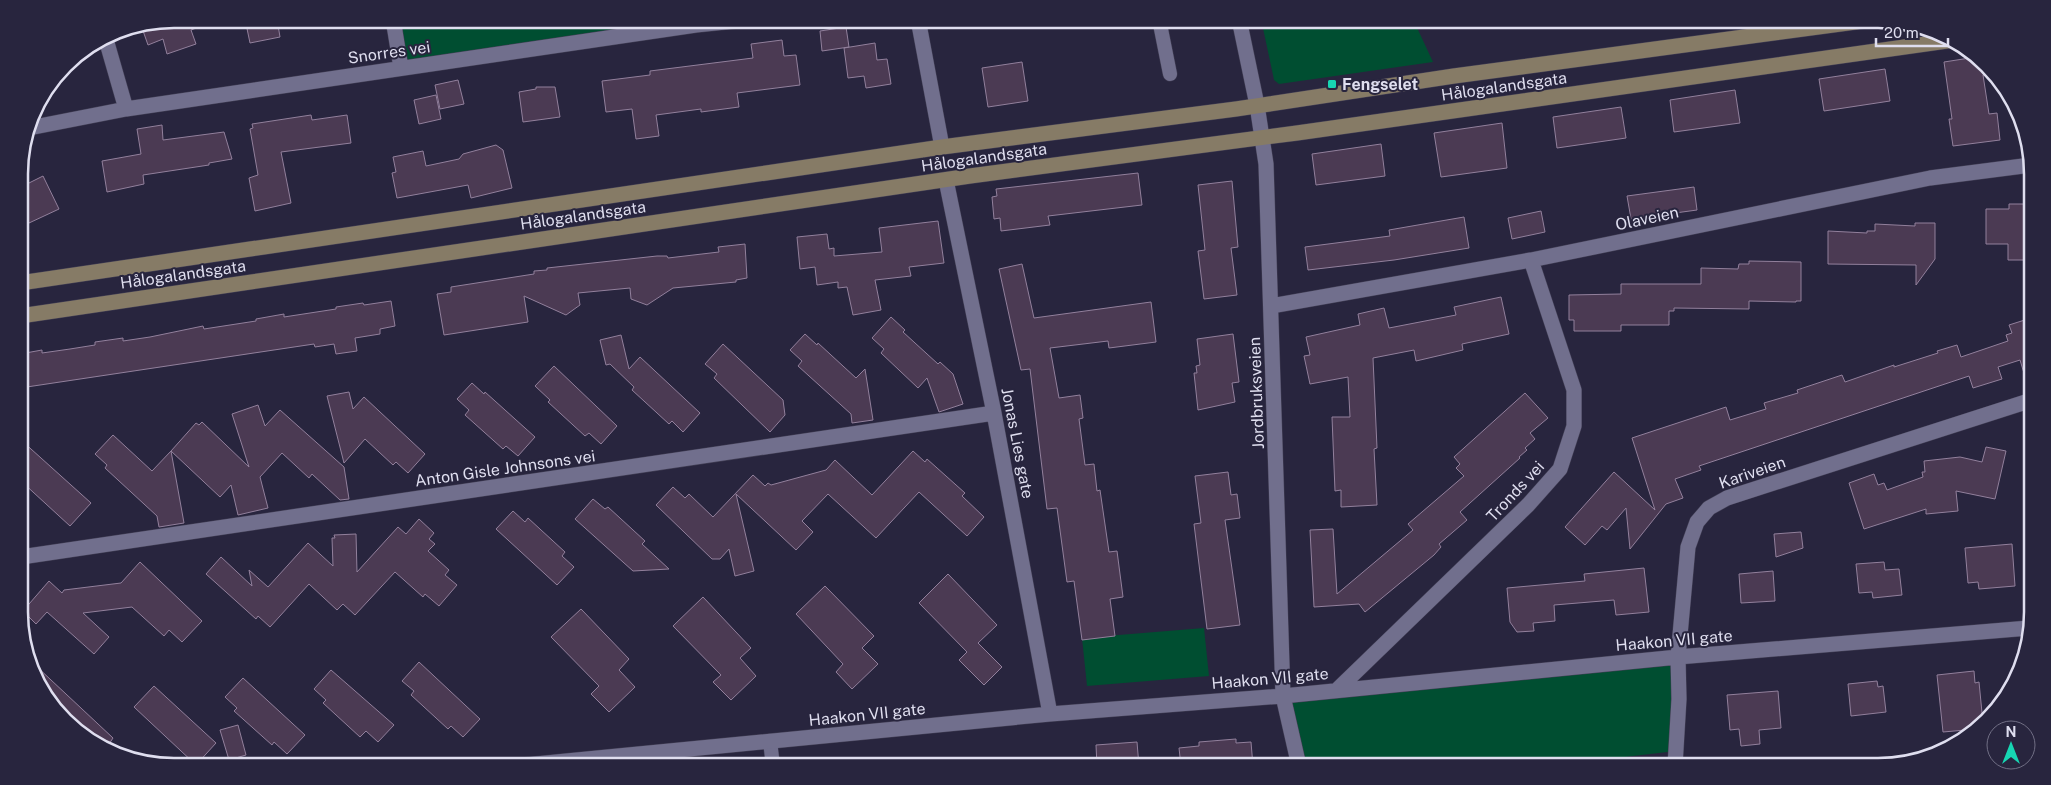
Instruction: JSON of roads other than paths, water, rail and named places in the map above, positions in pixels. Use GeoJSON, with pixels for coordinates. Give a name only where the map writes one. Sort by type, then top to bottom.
{"type":"FeatureCollection","features":[{"type":"Feature","properties":{"kind":"street"},"geometry":{"type":"LineString","coordinates":[[394,28],[401,68]]}},
{"type":"Feature","properties":{"kind":"street","name":"Snorres vei"},"geometry":{"type":"LineString","coordinates":[[36,127],[126,109],[658,28]]}},
{"type":"Feature","properties":{"kind":"street"},"geometry":{"type":"LineString","coordinates":[[920,28],[942,147]]}},
{"type":"Feature","properties":{"kind":"street","name":"Jordbruksveien"},"geometry":{"type":"LineString","coordinates":[[1241,28],[1257,105],[1266,164],[1283,696],[1297,757]]}},
{"type":"Feature","properties":{"kind":"street","name":"Hålogalandsgata"},"geometry":{"type":"LineString","coordinates":[[28,282],[942,147],[1811,28]]}},
{"type":"Feature","properties":{"kind":"street","name":"Hålogalandsgata"},"geometry":{"type":"LineString","coordinates":[[28,315],[946,180],[1262,138],[1940,42]]}},
{"type":"Feature","properties":{"kind":"street"},"geometry":{"type":"LineString","coordinates":[[107,44],[126,109]]}},
{"type":"Feature","properties":{"kind":"street","name":"Olaveien"},"geometry":{"type":"LineString","coordinates":[[1271,306],[1531,260],[1930,178],[2023,166]]}},
{"type":"Feature","properties":{"kind":"street","name":"Jonas Lies gate"},"geometry":{"type":"LineString","coordinates":[[946,180],[994,413],[1050,714]]}},
{"type":"Feature","properties":{"kind":"street","name":"Tronds vei"},"geometry":{"type":"LineString","coordinates":[[1338,689],[1528,505],[1560,469],[1574,426],[1574,390],[1531,260]]}},
{"type":"Feature","properties":{"kind":"street","name":"Kariveien"},"geometry":{"type":"LineString","coordinates":[[1676,757],[1679,699],[1678,657],[1688,547],[1697,522],[1709,508],[1727,498],[2024,403]]}},
{"type":"Feature","properties":{"kind":"street","name":"Anton Gisle Johnsons vei"},"geometry":{"type":"LineString","coordinates":[[28,556],[994,413]]}},
{"type":"Feature","properties":{"kind":"street","name":"Haakon VII gate"},"geometry":{"type":"LineString","coordinates":[[599,758],[1050,714],[1283,696],[1338,689],[1678,657],[2022,629]]}},
{"type":"Feature","properties":{"kind":"lane"},"geometry":{"type":"LineString","coordinates":[[1161,28],[1170,74]]}},
{"type":"Feature","properties":{"kind":"lane"},"geometry":{"type":"LineString","coordinates":[[770,741],[771,758]]}},
{"type":"Feature","properties":{"kind":"place","name":"Fengselet"},"geometry":{"type":"Point","coordinates":[1332,84]}}]}
